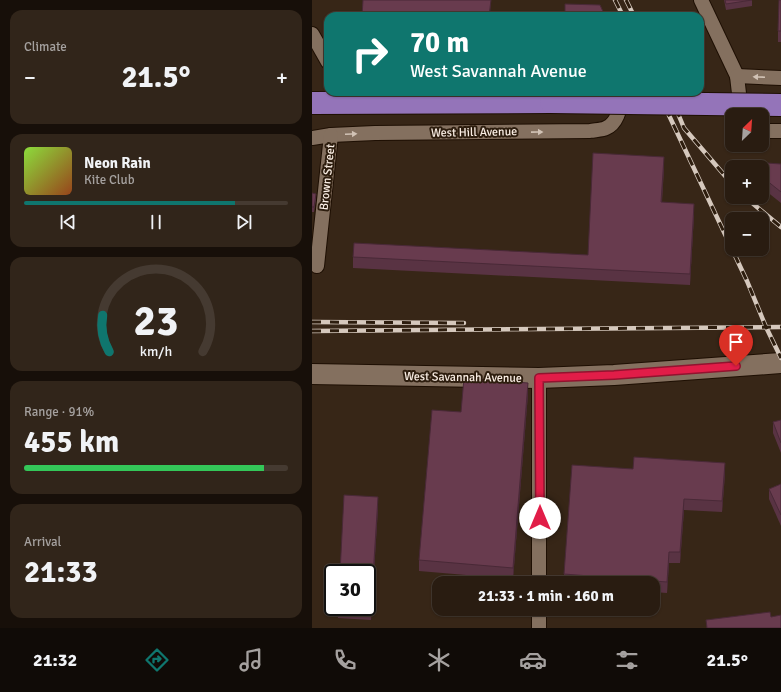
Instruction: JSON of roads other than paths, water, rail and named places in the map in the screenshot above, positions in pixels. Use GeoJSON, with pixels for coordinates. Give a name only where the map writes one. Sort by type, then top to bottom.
{"type":"FeatureCollection","features":[{"type":"Feature","properties":{"kind":"highway"},"geometry":{"type":"LineString","coordinates":[[312,103],[551,102],[781,105]]}},
{"type":"Feature","properties":{"kind":"street"},"geometry":{"type":"LineString","coordinates":[[701,0],[737,76],[740,108]]}},
{"type":"Feature","properties":{"kind":"street"},"geometry":{"type":"LineString","coordinates":[[312,34],[324,55]]}},
{"type":"Feature","properties":{"kind":"street"},"geometry":{"type":"LineString","coordinates":[[737,76],[781,78]]}},
{"type":"Feature","properties":{"kind":"street","name":"West Hill Avenue"},"geometry":{"type":"LineString","coordinates":[[312,138],[332,134],[590,131],[607,128],[615,120],[620,110],[622,96]]}},
{"type":"Feature","properties":{"kind":"street"},"geometry":{"type":"LineString","coordinates":[[769,131],[781,131]]}},
{"type":"Feature","properties":{"kind":"street","name":"Brown Street"},"geometry":{"type":"LineString","coordinates":[[317,266],[332,134]]}},
{"type":"Feature","properties":{"kind":"street","name":"West Savannah Avenue"},"geometry":{"type":"LineString","coordinates":[[312,374],[539,378],[781,363]]}},
{"type":"Feature","properties":{"kind":"street"},"geometry":{"type":"LineString","coordinates":[[539,378],[539,576]]}},
{"type":"Feature","properties":{"kind":"street"},"geometry":{"type":"LineString","coordinates":[[539,616],[539,628]]}},
{"type":"Feature","properties":{"kind":"railway"},"geometry":{"type":"LineString","coordinates":[[615,0],[621,12]]}},
{"type":"Feature","properties":{"kind":"railway"},"geometry":{"type":"LineString","coordinates":[[626,0],[632,12]]}},
{"type":"Feature","properties":{"kind":"railway"},"geometry":{"type":"LineString","coordinates":[[660,96],[747,281],[781,358]]}},
{"type":"Feature","properties":{"kind":"railway"},"geometry":{"type":"LineString","coordinates":[[671,96],[684,128],[725,176]]}},
{"type":"Feature","properties":{"kind":"railway"},"geometry":{"type":"LineString","coordinates":[[753,204],[781,227]]}},
{"type":"Feature","properties":{"kind":"railway"},"geometry":{"type":"LineString","coordinates":[[312,322],[464,323]]}},
{"type":"Feature","properties":{"kind":"railway"},"geometry":{"type":"LineString","coordinates":[[312,331],[781,327]]}}]}
